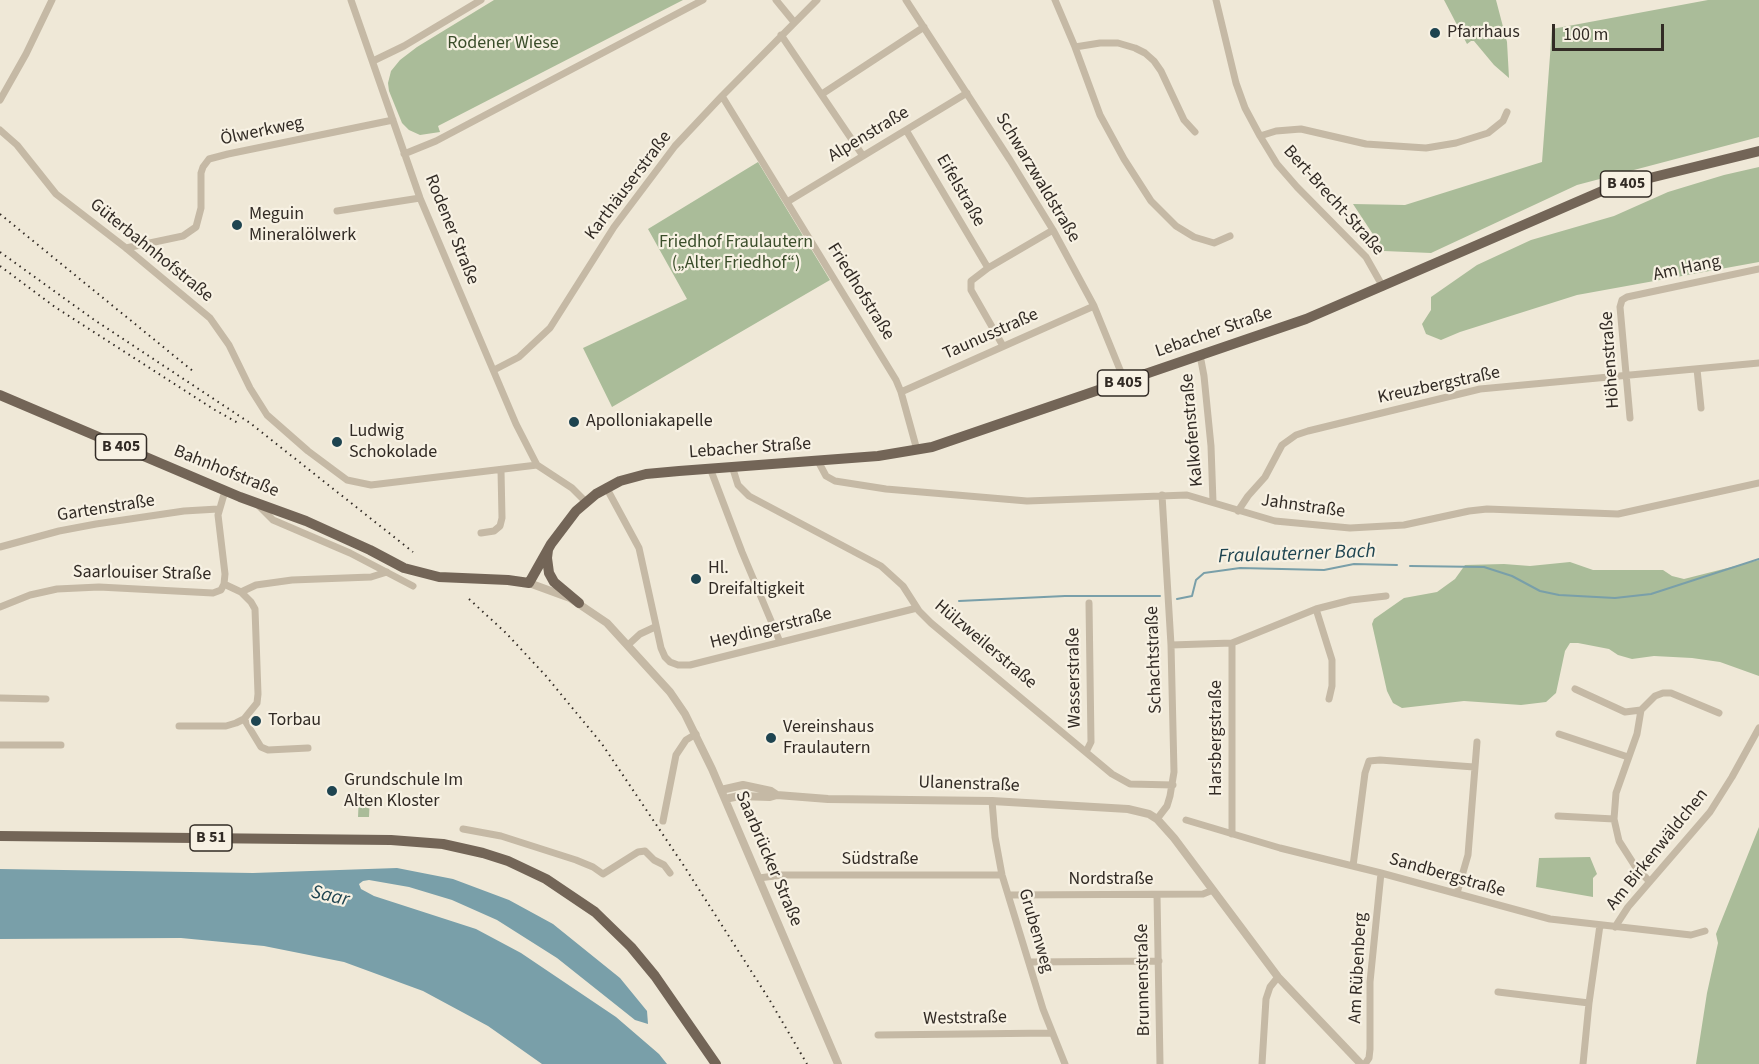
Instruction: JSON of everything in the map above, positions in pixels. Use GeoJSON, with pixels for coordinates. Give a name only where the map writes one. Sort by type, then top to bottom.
{"type":"FeatureCollection","features":[{"type":"Feature","properties":{"kind":"main road","name":"Lebacher Straße"},"geometry":{"type":"LineString","coordinates":[[586,502],[606,487],[646,474],[818,461],[917,450],[954,440],[1306,319],[1609,188],[1759,151]]}},
{"type":"Feature","properties":{"kind":"main road","name":"Bahnhofstraße"},"geometry":{"type":"LineString","coordinates":[[0,395],[225,491],[332,532],[404,568],[439,578],[496,579],[529,583]]}},
{"type":"Feature","properties":{"kind":"main road","name":"B 405"},"geometry":{"type":"LineString","coordinates":[[529,583],[568,520],[586,502]]}},
{"type":"Feature","properties":{"kind":"main road"},"geometry":{"type":"LineString","coordinates":[[548,549],[549,573],[554,582],[579,603]]}},
{"type":"Feature","properties":{"kind":"main road","name":"B 51"},"geometry":{"type":"LineString","coordinates":[[0,836],[401,840],[443,844],[483,853],[508,861],[546,879],[595,912],[631,946],[655,976],[716,1064]]}},
{"type":"Feature","properties":{"kind":"street"},"geometry":{"type":"LineString","coordinates":[[0,100],[26,54],[52,0]]}},
{"type":"Feature","properties":{"kind":"street","name":"Rodener Straße"},"geometry":{"type":"LineString","coordinates":[[351,0],[420,198],[516,424],[537,465]]}},
{"type":"Feature","properties":{"kind":"street"},"geometry":{"type":"LineString","coordinates":[[373,61],[404,46],[482,0]]}},
{"type":"Feature","properties":{"kind":"street"},"geometry":{"type":"LineString","coordinates":[[404,154],[436,141],[703,0]]}},
{"type":"Feature","properties":{"kind":"street"},"geometry":{"type":"LineString","coordinates":[[776,0],[794,22]]}},
{"type":"Feature","properties":{"kind":"street","name":"Karthäuserstraße"},"geometry":{"type":"LineString","coordinates":[[494,370],[519,357],[550,328],[614,228],[675,146],[817,0]]}},
{"type":"Feature","properties":{"kind":"street","name":"Schwarzwaldstraße"},"geometry":{"type":"LineString","coordinates":[[906,0],[1053,230],[1094,306],[1125,382]]}},
{"type":"Feature","properties":{"kind":"street"},"geometry":{"type":"LineString","coordinates":[[1055,0],[1100,115],[1124,159],[1151,201],[1176,226],[1194,237],[1214,243],[1230,236]]}},
{"type":"Feature","properties":{"kind":"street","name":"Bert-Brecht-Straße"},"geometry":{"type":"LineString","coordinates":[[1216,0],[1236,82],[1245,108],[1260,136],[1277,164],[1297,187],[1366,257],[1383,287]]}},
{"type":"Feature","properties":{"kind":"street"},"geometry":{"type":"LineString","coordinates":[[822,94],[924,27]]}},
{"type":"Feature","properties":{"kind":"street"},"geometry":{"type":"LineString","coordinates":[[781,35],[863,156]]}},
{"type":"Feature","properties":{"kind":"street"},"geometry":{"type":"LineString","coordinates":[[1075,48],[1100,43],[1118,43],[1145,53],[1161,72],[1184,120],[1195,132]]}},
{"type":"Feature","properties":{"kind":"street","name":"Alpenstraße"},"geometry":{"type":"LineString","coordinates":[[787,202],[967,93]]}},
{"type":"Feature","properties":{"kind":"street","name":"Friedhofstraße"},"geometry":{"type":"LineString","coordinates":[[722,96],[869,334],[901,392],[917,450]]}},
{"type":"Feature","properties":{"kind":"street"},"geometry":{"type":"LineString","coordinates":[[1260,136],[1276,131],[1301,129],[1366,144],[1426,148],[1488,133],[1503,121],[1507,112]]}},
{"type":"Feature","properties":{"kind":"street","name":"Ölwerkweg"},"geometry":{"type":"LineString","coordinates":[[126,248],[183,236],[196,227],[201,208],[202,167],[209,159],[393,120]]}},
{"type":"Feature","properties":{"kind":"street","name":"Güterbahnhofstraße"},"geometry":{"type":"LineString","coordinates":[[0,130],[17,146],[56,194],[126,248],[210,318],[229,345],[250,388],[267,415],[308,451],[347,480],[370,485],[501,470]]}},
{"type":"Feature","properties":{"kind":"street","name":"Eifelstraße"},"geometry":{"type":"LineString","coordinates":[[906,130],[988,268]]}},
{"type":"Feature","properties":{"kind":"street"},"geometry":{"type":"LineString","coordinates":[[337,211],[420,198]]}},
{"type":"Feature","properties":{"kind":"street"},"geometry":{"type":"LineString","coordinates":[[1004,346],[969,284],[972,278],[1053,230]]}},
{"type":"Feature","properties":{"kind":"street","name":"Am Hang"},"geometry":{"type":"LineString","coordinates":[[1622,300],[1627,297],[1759,269]]}},
{"type":"Feature","properties":{"kind":"street","name":"Höhenstraße"},"geometry":{"type":"LineString","coordinates":[[1622,300],[1620,307],[1630,418]]}},
{"type":"Feature","properties":{"kind":"street","name":"Taunusstraße"},"geometry":{"type":"LineString","coordinates":[[901,392],[1094,306]]}},
{"type":"Feature","properties":{"kind":"street","name":"Kalkofenstraße"},"geometry":{"type":"LineString","coordinates":[[1200,355],[1206,391],[1213,502]]}},
{"type":"Feature","properties":{"kind":"street","name":"Kreuzbergstraße"},"geometry":{"type":"LineString","coordinates":[[1238,511],[1264,477],[1282,445],[1296,435],[1467,392],[1759,363]]}},
{"type":"Feature","properties":{"kind":"street"},"geometry":{"type":"LineString","coordinates":[[1698,369],[1701,408]]}},
{"type":"Feature","properties":{"kind":"street","name":"Jahnstraße"},"geometry":{"type":"LineString","coordinates":[[818,461],[826,476],[835,481],[886,489],[1028,501],[1187,495],[1275,521],[1301,525],[1372,528],[1404,525],[1487,509],[1510,508],[1618,514],[1759,483]]}},
{"type":"Feature","properties":{"kind":"street"},"geometry":{"type":"LineString","coordinates":[[481,533],[494,531],[500,526],[502,518],[501,470],[537,465],[572,488],[586,502]]}},
{"type":"Feature","properties":{"kind":"street","name":"Hülzweilerstraße"},"geometry":{"type":"LineString","coordinates":[[732,466],[738,485],[749,496],[876,563],[903,586],[917,608],[931,623],[1124,782],[1173,785]]}},
{"type":"Feature","properties":{"kind":"street"},"geometry":{"type":"LineString","coordinates":[[710,468],[780,642]]}},
{"type":"Feature","properties":{"kind":"street","name":"Heydingerstraße"},"geometry":{"type":"LineString","coordinates":[[606,487],[639,548],[655,627],[664,657],[678,665],[690,665],[917,608]]}},
{"type":"Feature","properties":{"kind":"street"},"geometry":{"type":"LineString","coordinates":[[224,584],[218,509],[225,491]]}},
{"type":"Feature","properties":{"kind":"street","name":"Schachtstraße"},"geometry":{"type":"LineString","coordinates":[[1156,819],[1167,806],[1173,785],[1171,645],[1162,495]]}},
{"type":"Feature","properties":{"kind":"street"},"geometry":{"type":"LineString","coordinates":[[257,504],[273,520],[350,553],[413,586]]}},
{"type":"Feature","properties":{"kind":"street","name":"Gartenstraße"},"geometry":{"type":"LineString","coordinates":[[0,547],[58,531],[96,524],[184,511],[218,509]]}},
{"type":"Feature","properties":{"kind":"street"},"geometry":{"type":"LineString","coordinates":[[179,726],[226,726],[244,718],[257,703],[255,609],[241,592],[256,585],[292,580],[371,577],[387,572]]}},
{"type":"Feature","properties":{"kind":"street","name":"Saarbrücker Straße"},"geometry":{"type":"LineString","coordinates":[[529,583],[579,603],[607,623],[676,701],[696,735],[721,790],[838,1064]]}},
{"type":"Feature","properties":{"kind":"street","name":"Saarlouiser Straße"},"geometry":{"type":"LineString","coordinates":[[0,607],[30,595],[57,589],[99,587],[213,593],[221,590],[224,584],[241,592]]}},
{"type":"Feature","properties":{"kind":"street"},"geometry":{"type":"LineString","coordinates":[[1171,645],[1232,643],[1316,609],[1351,600],[1386,596]]}},
{"type":"Feature","properties":{"kind":"street","name":"Wasserstraße"},"geometry":{"type":"LineString","coordinates":[[1086,752],[1091,741],[1089,603]]}},
{"type":"Feature","properties":{"kind":"street"},"geometry":{"type":"LineString","coordinates":[[1316,609],[1332,660],[1332,686],[1329,699]]}},
{"type":"Feature","properties":{"kind":"street"},"geometry":{"type":"LineString","coordinates":[[628,645],[640,633],[655,627]]}},
{"type":"Feature","properties":{"kind":"street","name":"Harsbergstraße"},"geometry":{"type":"LineString","coordinates":[[1232,643],[1232,834]]}},
{"type":"Feature","properties":{"kind":"street"},"geometry":{"type":"LineString","coordinates":[[1575,689],[1625,712],[1641,710]]}},
{"type":"Feature","properties":{"kind":"street"},"geometry":{"type":"LineString","coordinates":[[1649,881],[1635,866],[1619,841],[1614,819],[1616,793],[1637,734],[1641,710],[1655,696],[1671,693],[1719,712]]}},
{"type":"Feature","properties":{"kind":"street"},"geometry":{"type":"LineString","coordinates":[[0,698],[46,699]]}},
{"type":"Feature","properties":{"kind":"street"},"geometry":{"type":"LineString","coordinates":[[244,718],[261,747],[268,750],[308,748]]}},
{"type":"Feature","properties":{"kind":"street","name":"Am Birkenwäldchen"},"geometry":{"type":"LineString","coordinates":[[1616,927],[1628,907],[1649,881],[1710,812],[1759,728]]}},
{"type":"Feature","properties":{"kind":"street"},"geometry":{"type":"LineString","coordinates":[[1559,734],[1628,757]]}},
{"type":"Feature","properties":{"kind":"street"},"geometry":{"type":"LineString","coordinates":[[663,821],[676,755],[686,740],[696,735]]}},
{"type":"Feature","properties":{"kind":"street"},"geometry":{"type":"LineString","coordinates":[[1457,893],[1468,855],[1477,742]]}},
{"type":"Feature","properties":{"kind":"street"},"geometry":{"type":"LineString","coordinates":[[0,745],[61,745]]}},
{"type":"Feature","properties":{"kind":"street"},"geometry":{"type":"LineString","coordinates":[[1353,866],[1365,773],[1369,761],[1474,767]]}},
{"type":"Feature","properties":{"kind":"street","name":"Ulanenstraße"},"geometry":{"type":"LineString","coordinates":[[721,790],[743,785],[771,791],[777,795]]}},
{"type":"Feature","properties":{"kind":"street","name":"Ulanenstraße"},"geometry":{"type":"LineString","coordinates":[[724,799],[739,796],[770,797],[777,795],[828,799],[993,801],[1128,809],[1140,811],[1156,819]]}},
{"type":"Feature","properties":{"kind":"street","name":"Grubenweg"},"geometry":{"type":"LineString","coordinates":[[993,801],[995,837],[1002,875],[1052,1033],[1065,1064]]}},
{"type":"Feature","properties":{"kind":"street"},"geometry":{"type":"LineString","coordinates":[[1558,816],[1614,819]]}},
{"type":"Feature","properties":{"kind":"street"},"geometry":{"type":"LineString","coordinates":[[1156,819],[1174,838],[1278,977],[1363,1064]]}},
{"type":"Feature","properties":{"kind":"street","name":"Sandbergstraße"},"geometry":{"type":"LineString","coordinates":[[1186,820],[1550,919],[1691,935],[1705,931]]}},
{"type":"Feature","properties":{"kind":"street"},"geometry":{"type":"LineString","coordinates":[[463,829],[501,836],[570,858],[593,867],[603,874],[645,850],[654,860],[664,865],[670,873]]}},
{"type":"Feature","properties":{"kind":"street","name":"Am Rübenberg"},"geometry":{"type":"LineString","coordinates":[[1363,1064],[1369,1058],[1370,1049],[1370,982],[1381,873]]}},
{"type":"Feature","properties":{"kind":"street","name":"Südstraße"},"geometry":{"type":"LineString","coordinates":[[759,878],[782,875],[1002,875]]}},
{"type":"Feature","properties":{"kind":"street","name":"Nordstraße"},"geometry":{"type":"LineString","coordinates":[[1009,895],[1203,894],[1213,890]]}},
{"type":"Feature","properties":{"kind":"street","name":"Brunnenstraße"},"geometry":{"type":"LineString","coordinates":[[1157,895],[1160,961],[1160,1064]]}},
{"type":"Feature","properties":{"kind":"street"},"geometry":{"type":"LineString","coordinates":[[1583,1064],[1600,925]]}},
{"type":"Feature","properties":{"kind":"street"},"geometry":{"type":"LineString","coordinates":[[1029,962],[1160,961]]}},
{"type":"Feature","properties":{"kind":"street"},"geometry":{"type":"LineString","coordinates":[[1262,1064],[1266,999],[1270,987],[1278,977]]}},
{"type":"Feature","properties":{"kind":"street"},"geometry":{"type":"LineString","coordinates":[[1498,992],[1589,1003]]}},
{"type":"Feature","properties":{"kind":"street","name":"Weststraße"},"geometry":{"type":"LineString","coordinates":[[878,1035],[1052,1033]]}},
{"type":"Feature","properties":{"kind":"green space","name":"Rodener Wiese"},"geometry":{"type":"Polygon","coordinates":[[[494,0],[683,0],[438,126],[440,132],[420,135],[409,130],[402,123],[389,91],[391,71],[400,60],[417,47],[494,0]]]}},
{"type":"Feature","properties":{"kind":"green space"},"geometry":{"type":"Polygon","coordinates":[[[1444,0],[1496,0],[1507,42],[1509,78],[1494,65],[1474,41],[1467,44],[1444,0]]]}},
{"type":"Feature","properties":{"kind":"green space"},"geometry":{"type":"Polygon","coordinates":[[[1708,0],[1759,0],[1759,137],[1577,185],[1431,253],[1384,251],[1353,204],[1405,205],[1542,162],[1552,29],[1708,0]]]}},
{"type":"Feature","properties":{"kind":"green space","name":"Friedhof Fraulautern („Alter Friedhof“)"},"geometry":{"type":"Polygon","coordinates":[[[758,162],[830,280],[612,407],[583,348],[687,299],[648,229],[758,162]]]}},
{"type":"Feature","properties":{"kind":"green space"},"geometry":{"type":"Polygon","coordinates":[[[1759,167],[1759,262],[1577,295],[1441,340],[1426,334],[1422,324],[1431,310],[1431,297],[1477,265],[1531,240],[1614,216],[1668,192],[1759,167]]]}},
{"type":"Feature","properties":{"kind":"green space"},"geometry":{"type":"Polygon","coordinates":[[[1759,560],[1759,676],[1720,662],[1654,656],[1632,659],[1618,655],[1609,649],[1570,643],[1565,651],[1556,693],[1546,702],[1521,705],[1464,701],[1402,708],[1393,703],[1387,691],[1372,624],[1374,619],[1404,598],[1437,592],[1455,579],[1465,565],[1530,566],[1570,562],[1593,570],[1663,570],[1672,576],[1684,579],[1759,560]]]}},
{"type":"Feature","properties":{"kind":"green space"},"geometry":{"type":"Polygon","coordinates":[[[359,795],[370,795],[369,817],[358,817],[359,795]]]}},
{"type":"Feature","properties":{"kind":"green space"},"geometry":{"type":"Polygon","coordinates":[[[1759,827],[1759,1064],[1696,1064],[1707,993],[1718,943],[1716,934],[1759,827]]]}},
{"type":"Feature","properties":{"kind":"green space"},"geometry":{"type":"Polygon","coordinates":[[[1590,857],[1597,874],[1593,878],[1593,897],[1536,887],[1539,858],[1590,857]]]}},
{"type":"Feature","properties":{"kind":"water","name":"Saar"},"geometry":{"type":"Polygon","coordinates":[[[397,868],[453,879],[509,900],[553,924],[620,978],[647,1011],[648,1024],[635,1020],[557,958],[497,920],[452,900],[409,887],[369,880],[359,884],[361,889],[374,896],[476,929],[521,953],[616,1017],[659,1054],[667,1064],[542,1064],[488,1026],[423,991],[344,962],[264,946],[181,938],[0,939],[0,869],[253,873],[397,868]]]}},
{"type":"Feature","properties":{"kind":"waterway","name":"Fraulauterner Bach"},"geometry":{"type":"LineString","coordinates":[[1410,566],[1484,567],[1512,576],[1540,591],[1559,595],[1615,598],[1651,594],[1759,559]]}},
{"type":"Feature","properties":{"kind":"waterway","name":"Fraulauterner Bach"},"geometry":{"type":"LineString","coordinates":[[1177,599],[1192,596],[1196,580],[1204,573],[1240,568],[1324,570],[1354,564],[1397,565]]}},
{"type":"Feature","properties":{"kind":"waterway","name":"Fraulauterner Bach"},"geometry":{"type":"LineString","coordinates":[[959,601],[1065,596],[1160,596]]}},
{"type":"Feature","properties":{"kind":"railway"},"geometry":{"type":"LineString","coordinates":[[0,214],[194,372]]}},
{"type":"Feature","properties":{"kind":"railway"},"geometry":{"type":"LineString","coordinates":[[0,252],[93,319],[250,423],[413,552]]}},
{"type":"Feature","properties":{"kind":"railway"},"geometry":{"type":"LineString","coordinates":[[0,266],[55,307],[240,424]]}},
{"type":"Feature","properties":{"kind":"railway"},"geometry":{"type":"LineString","coordinates":[[469,599],[506,633],[546,676],[602,744],[684,866],[769,999],[807,1064]]}},
{"type":"Feature","properties":{"kind":"place","name":"Pfarrhaus"},"geometry":{"type":"Point","coordinates":[1435,33]}},
{"type":"Feature","properties":{"kind":"place","name":"Meguin Mineralölwerk"},"geometry":{"type":"Point","coordinates":[237,225]}},
{"type":"Feature","properties":{"kind":"place","name":"Apolloniakapelle"},"geometry":{"type":"Point","coordinates":[574,422]}},
{"type":"Feature","properties":{"kind":"place","name":"Ludwig Schokolade"},"geometry":{"type":"Point","coordinates":[337,442]}},
{"type":"Feature","properties":{"kind":"place","name":"Hl. Dreifaltigkeit"},"geometry":{"type":"Point","coordinates":[696,579]}},
{"type":"Feature","properties":{"kind":"place","name":"Torbau"},"geometry":{"type":"Point","coordinates":[256,721]}},
{"type":"Feature","properties":{"kind":"place","name":"Vereinshaus Fraulautern"},"geometry":{"type":"Point","coordinates":[771,738]}},
{"type":"Feature","properties":{"kind":"place","name":"Grundschule Im Alten Kloster"},"geometry":{"type":"Point","coordinates":[332,791]}}]}
